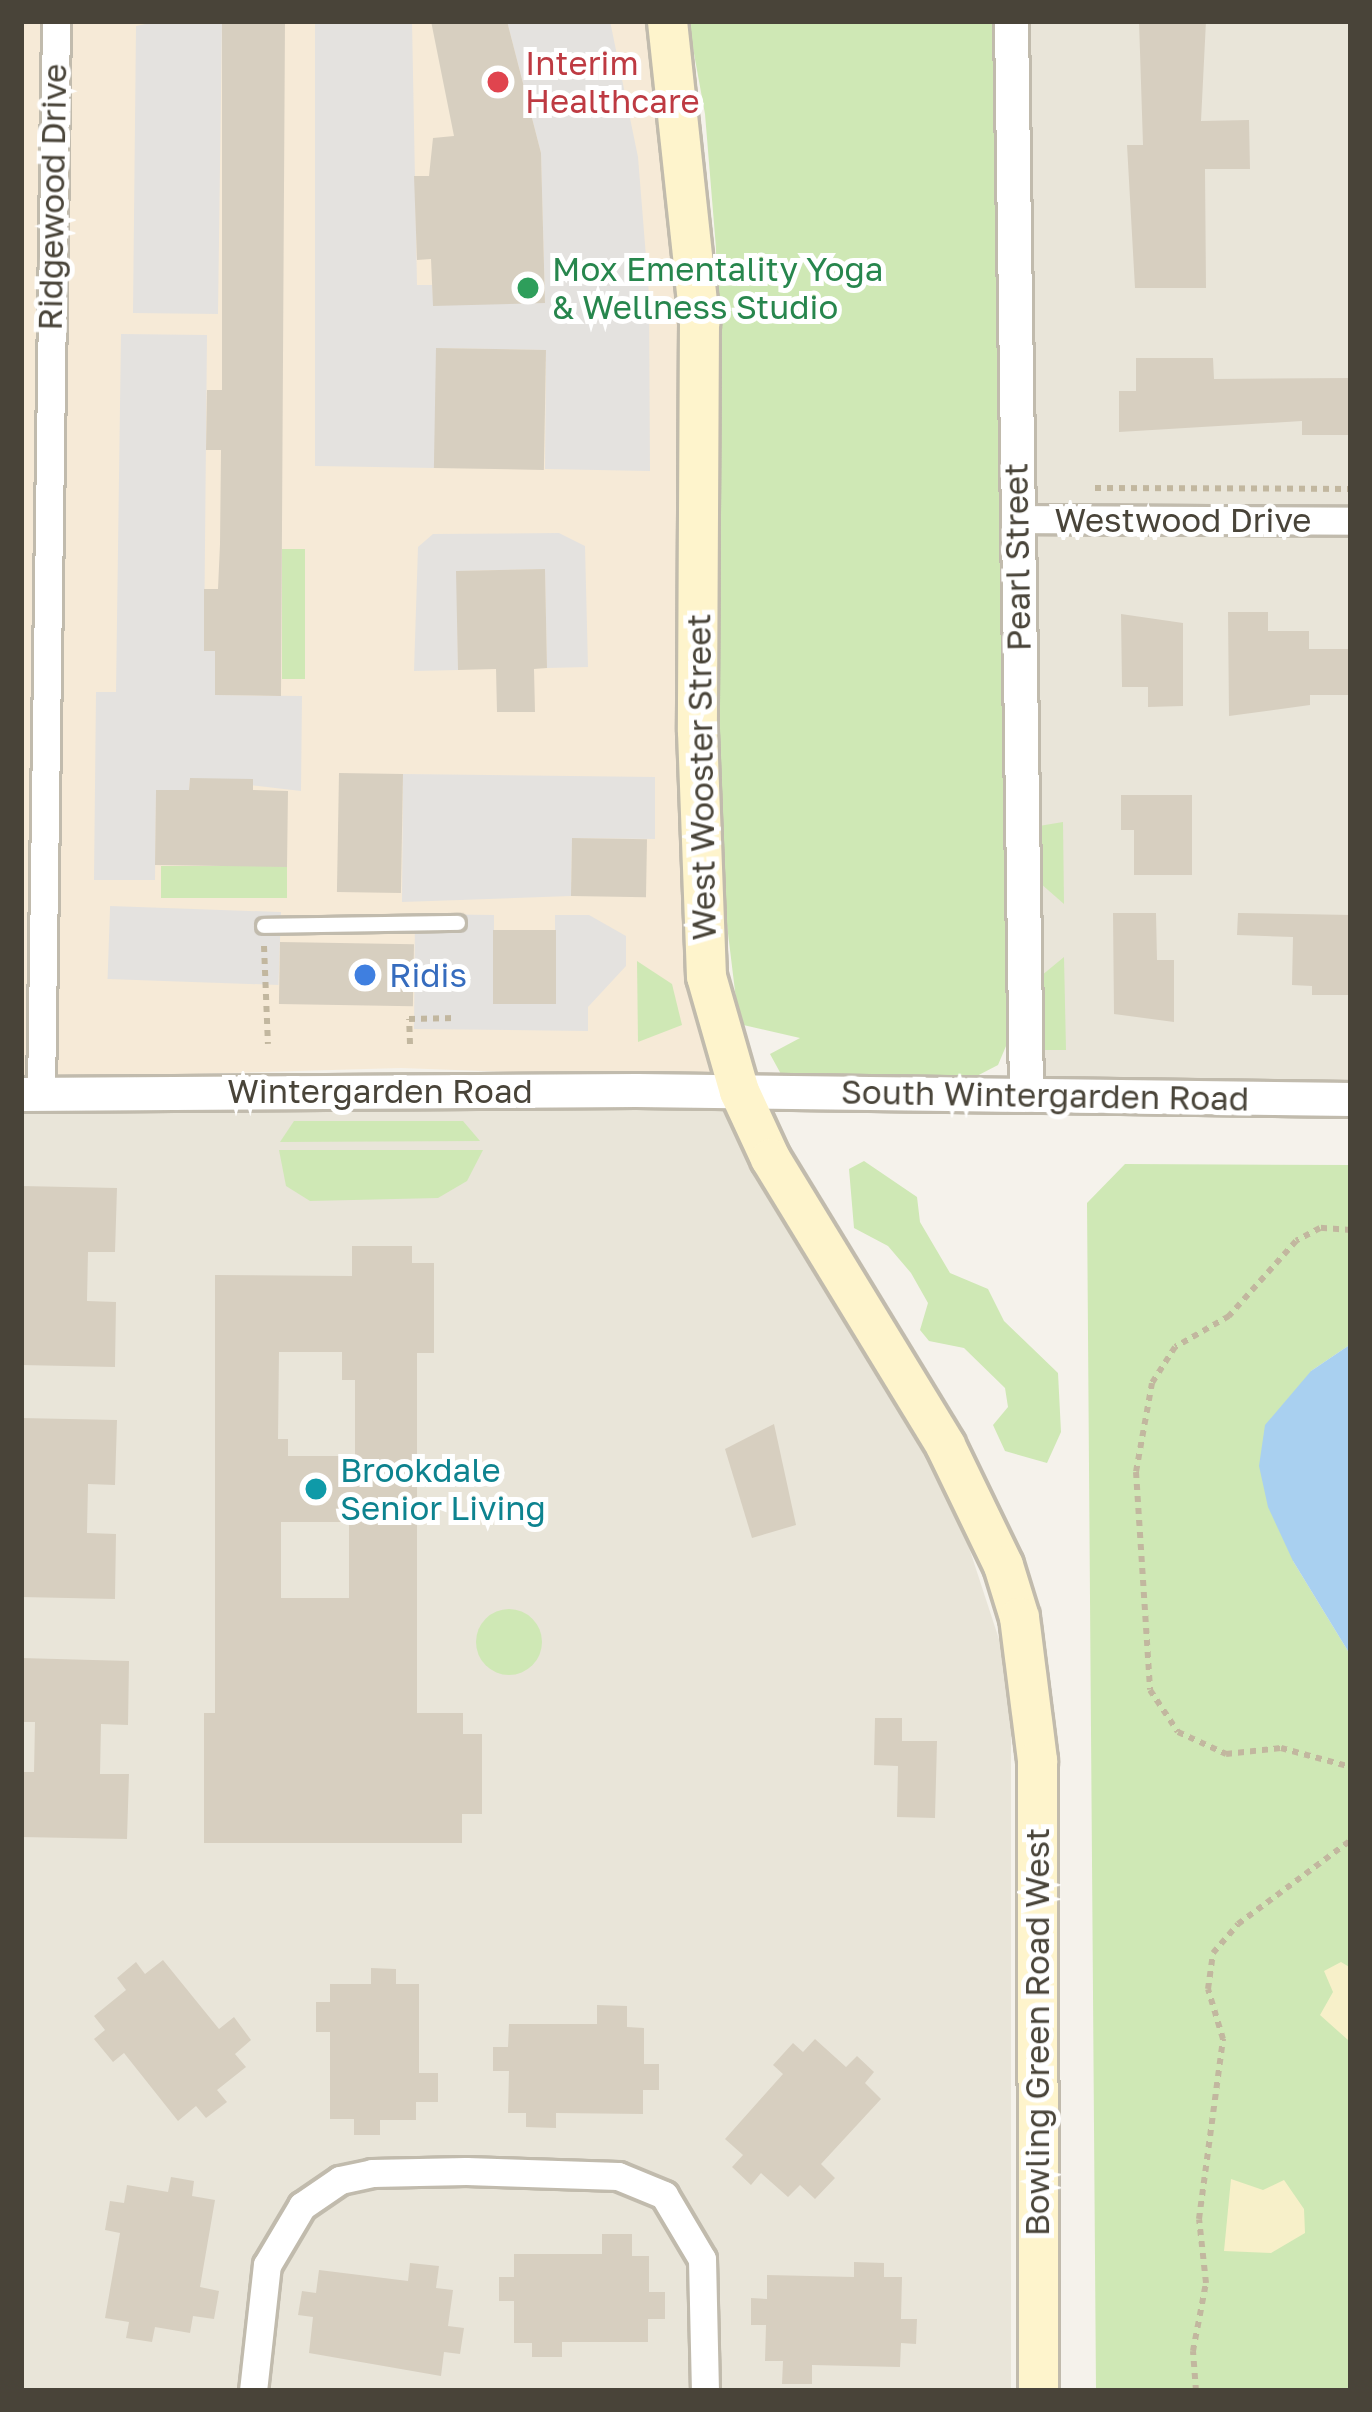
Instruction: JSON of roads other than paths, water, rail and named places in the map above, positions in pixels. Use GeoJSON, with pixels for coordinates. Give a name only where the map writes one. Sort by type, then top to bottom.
{"type":"FeatureCollection","features":[{"type":"Feature","properties":{"kind":"main road","name":"West Wooster Street"},"geometry":{"type":"LineString","coordinates":[[667,21],[699,322],[700,910],[706,976],[739,1091],[825,1256],[977,1504],[1009,1582],[1030,1674]]}},
{"type":"Feature","properties":{"kind":"main road","name":"Bowling Green Road West"},"geometry":{"type":"LineString","coordinates":[[1030,1674],[1038,2391]]}},
{"type":"Feature","properties":{"kind":"street","name":"Ridgewood Drive"},"geometry":{"type":"LineString","coordinates":[[31,1094],[56,21]]}},
{"type":"Feature","properties":{"kind":"street","name":"Pearl Street"},"geometry":{"type":"LineString","coordinates":[[1011,21],[1026,1093]]}},
{"type":"Feature","properties":{"kind":"street","name":"Westwood Drive"},"geometry":{"type":"LineString","coordinates":[[1016,519],[1351,521]]}},
{"type":"Feature","properties":{"kind":"street","name":"Wintergarden Road"},"geometry":{"type":"LineString","coordinates":[[31,1094],[739,1091]]}},
{"type":"Feature","properties":{"kind":"street","name":"South Wintergarden Road"},"geometry":{"type":"LineString","coordinates":[[739,1091],[1351,1099]]}},
{"type":"Feature","properties":{"kind":"street"},"geometry":{"type":"LineString","coordinates":[[253,2391],[267,2265],[302,2206],[340,2180],[372,2173],[466,2171],[618,2176],[664,2195],[702,2259],[705,2391]]}},
{"type":"Feature","properties":{"kind":"lane"},"geometry":{"type":"LineString","coordinates":[[264,926],[458,922]]}},
{"type":"Feature","properties":{"kind":"water"},"geometry":{"type":"Polygon","coordinates":[[[1351,1344],[1351,1656],[1293,1561],[1268,1507],[1259,1466],[1265,1425],[1311,1371],[1351,1344]]]}},
{"type":"Feature","properties":{"kind":"place","name":"Interim Healthcare"},"geometry":{"type":"Point","coordinates":[498,82]}},
{"type":"Feature","properties":{"kind":"place","name":"Mox Ementality Yoga & Wellness Studio"},"geometry":{"type":"Point","coordinates":[528,288]}},
{"type":"Feature","properties":{"kind":"place","name":"Ridis"},"geometry":{"type":"Point","coordinates":[365,975]}},
{"type":"Feature","properties":{"kind":"place","name":"Brookdale Senior Living"},"geometry":{"type":"Point","coordinates":[316,1489]}}]}
